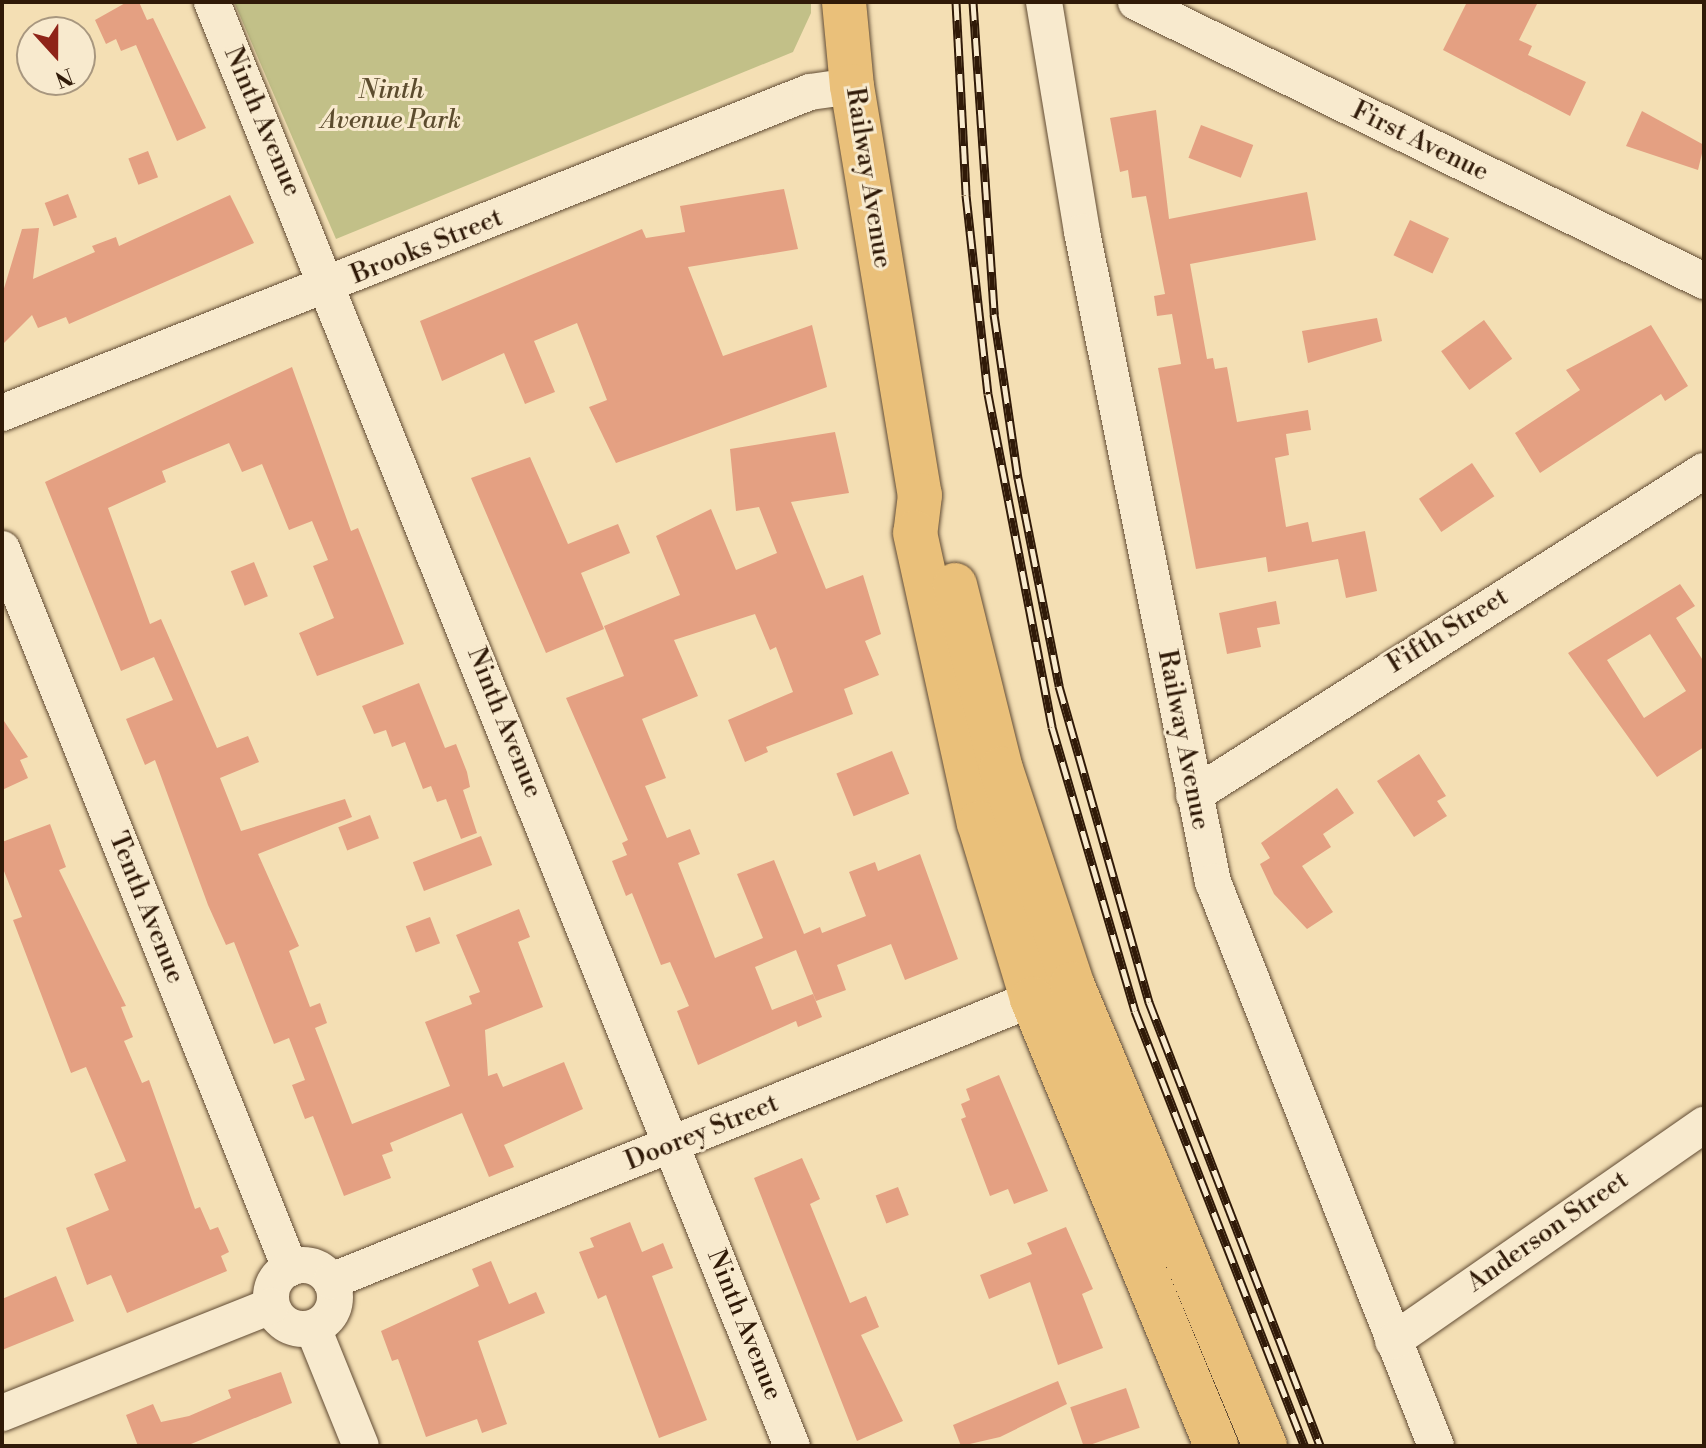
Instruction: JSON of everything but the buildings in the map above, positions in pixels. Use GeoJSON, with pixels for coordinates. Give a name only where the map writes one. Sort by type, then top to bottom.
{"type":"FeatureCollection","features":[{"type":"Feature","properties":{"kind":"main road","name":"Railway Avenue"},"geometry":{"type":"LineString","coordinates":[[844,2],[852,86],[920,495],[915,533],[951,700],[1032,999],[1216,1446]]}},
{"type":"Feature","properties":{"kind":"main road","name":"Railway Avenue"},"geometry":{"type":"LineString","coordinates":[[920,495],[941,525],[1001,769],[1072,984],[1265,1446]]}},
{"type":"Feature","properties":{"kind":"street","name":"Ninth Avenue"},"geometry":{"type":"LineString","coordinates":[[212,2],[330,286],[792,1446]]}},
{"type":"Feature","properties":{"kind":"street","name":"Railway Avenue"},"geometry":{"type":"LineString","coordinates":[[1044,2],[1079,216],[1213,882],[1436,1446]]}},
{"type":"Feature","properties":{"kind":"street","name":"First Avenue"},"geometry":{"type":"LineString","coordinates":[[1136,2],[1704,281]]}},
{"type":"Feature","properties":{"kind":"street","name":"Brooks Street"},"geometry":{"type":"LineString","coordinates":[[2,413],[330,286],[810,92],[852,86]]}},
{"type":"Feature","properties":{"kind":"street","name":"Fifth Street"},"geometry":{"type":"LineString","coordinates":[[1194,795],[1704,471]]}},
{"type":"Feature","properties":{"kind":"street","name":"Tenth Avenue"},"geometry":{"type":"LineString","coordinates":[[2,549],[290,1268]]}},
{"type":"Feature","properties":{"kind":"street","name":"Doorey Street"},"geometry":{"type":"LineString","coordinates":[[331,1281],[1072,984]]}},
{"type":"Feature","properties":{"kind":"street","name":"Anderson Street"},"geometry":{"type":"LineString","coordinates":[[1393,1341],[1704,1125]]}},
{"type":"Feature","properties":{"kind":"street"},"geometry":{"type":"LineString","coordinates":[[309,1265],[331,1281],[333,1309],[313,1328],[292,1328],[271,1306],[272,1287],[290,1268],[309,1265]]}},
{"type":"Feature","properties":{"kind":"street"},"geometry":{"type":"LineString","coordinates":[[2,1413],[271,1306]]}},
{"type":"Feature","properties":{"kind":"street"},"geometry":{"type":"LineString","coordinates":[[313,1328],[361,1446]]}},
{"type":"Feature","properties":{"kind":"green space","name":"Ninth Avenue Park"},"geometry":{"type":"Polygon","coordinates":[[[234,2],[811,2],[811,13],[793,52],[336,239],[234,2]]]}},
{"type":"Feature","properties":{"kind":"railway"},"geometry":{"type":"LineString","coordinates":[[956,2],[966,195],[988,394],[1052,727],[1135,1011],[1305,1446]]}},
{"type":"Feature","properties":{"kind":"railway"},"geometry":{"type":"LineString","coordinates":[[973,2],[994,314],[1018,478],[1059,686],[1149,1002],[1320,1446]]}}]}
